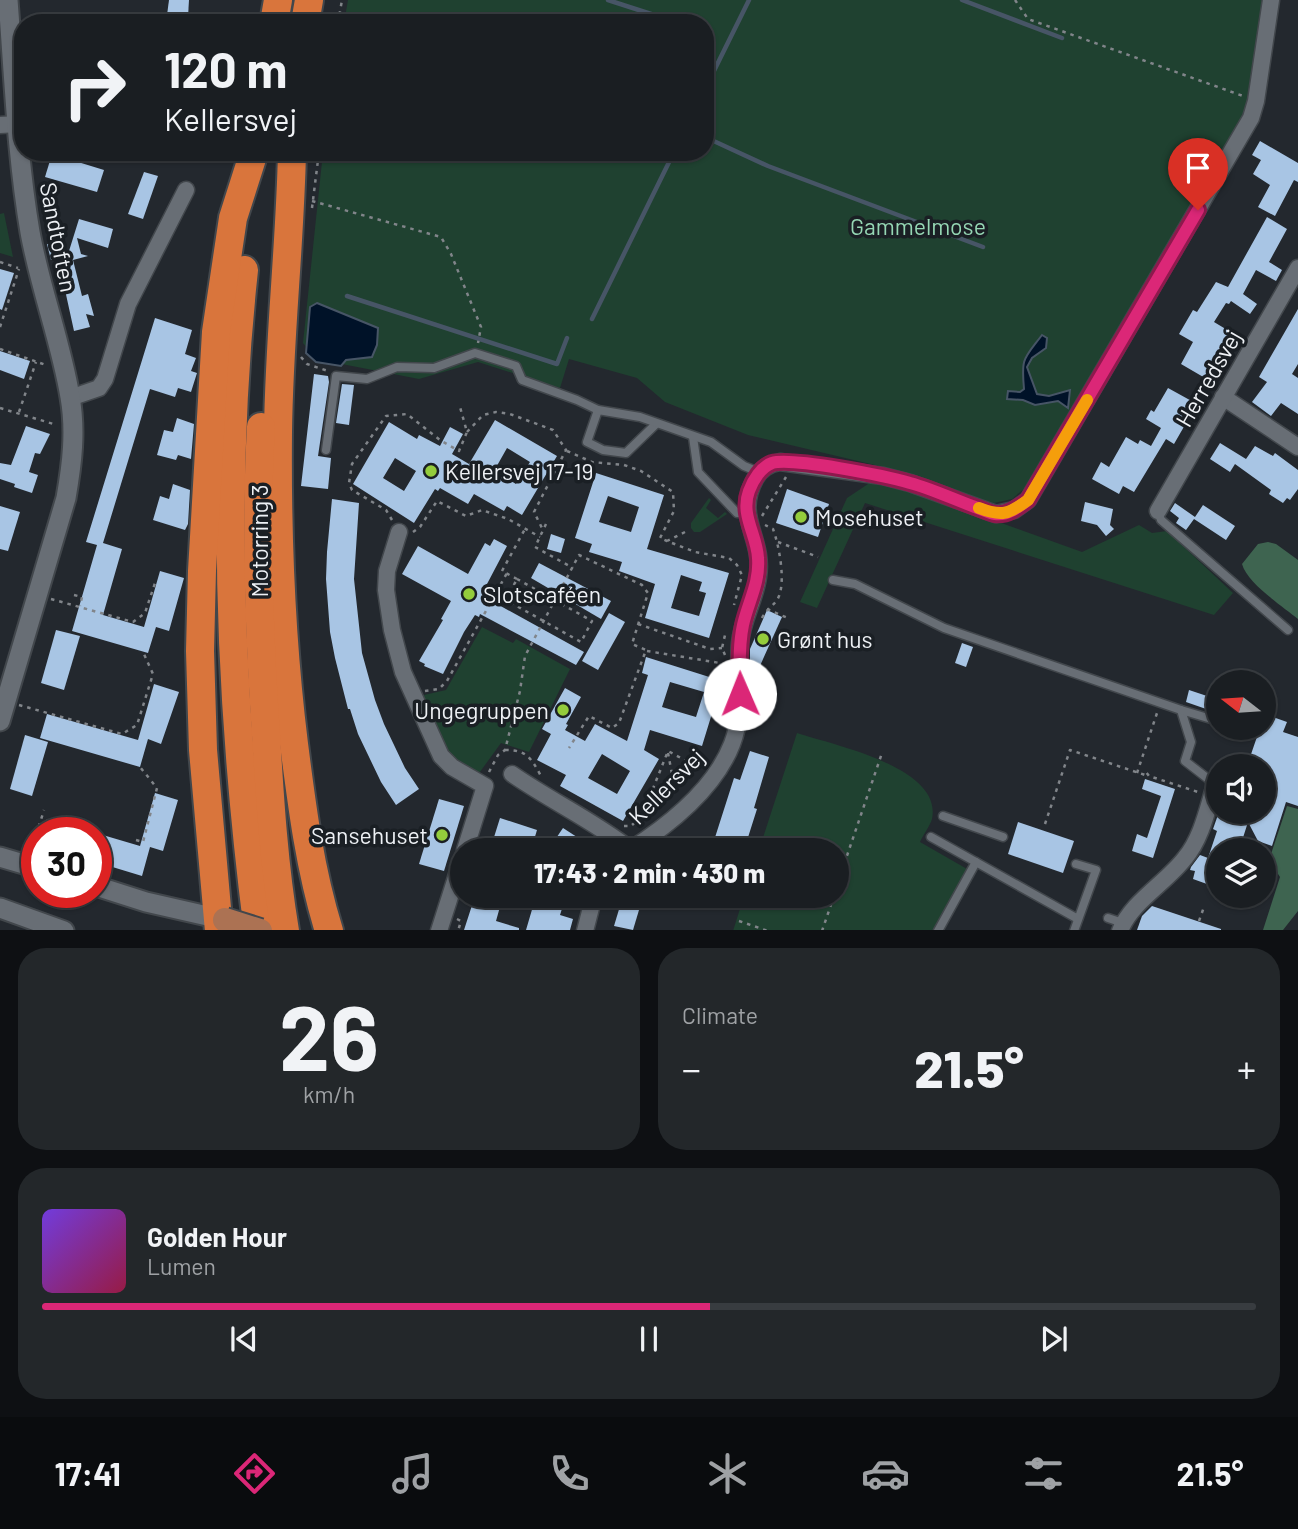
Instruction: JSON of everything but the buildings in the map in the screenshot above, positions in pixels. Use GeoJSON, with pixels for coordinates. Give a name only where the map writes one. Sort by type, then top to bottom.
{"type":"FeatureCollection","features":[{"type":"Feature","properties":{"kind":"highway"},"geometry":{"type":"LineString","coordinates":[[220,923],[203,750],[200,651],[202,571],[216,332],[233,218],[252,161]]}},
{"type":"Feature","properties":{"kind":"highway","name":"Motorring 3"},"geometry":{"type":"LineString","coordinates":[[254,161],[239,320],[233,449],[232,627],[244,820],[259,930]]}},
{"type":"Feature","properties":{"kind":"highway","name":"Motorring 3"},"geometry":{"type":"LineString","coordinates":[[284,161],[275,224],[265,346],[258,490],[259,634],[269,784],[285,930]]}},
{"type":"Feature","properties":{"kind":"highway"},"geometry":{"type":"LineString","coordinates":[[292,161],[278,430],[279,565],[289,704],[302,810],[316,884],[329,930]]}},
{"type":"Feature","properties":{"kind":"main road"},"geometry":{"type":"LineString","coordinates":[[220,923],[259,930]]}},
{"type":"Feature","properties":{"kind":"street","name":"Sandtoften"},"geometry":{"type":"LineString","coordinates":[[8,0],[9,125],[14,148]]}},
{"type":"Feature","properties":{"kind":"street"},"geometry":{"type":"LineString","coordinates":[[752,517],[749,491],[759,472],[770,464],[792,463],[883,476],[996,514],[1014,510],[1028,500],[1251,118],[1271,0]]}},
{"type":"Feature","properties":{"kind":"street","name":"Sandtoften"},"geometry":{"type":"LineString","coordinates":[[0,721],[66,498],[72,461],[73,430],[71,398],[31,237],[17,161]]}},
{"type":"Feature","properties":{"kind":"street"},"geometry":{"type":"LineString","coordinates":[[71,398],[99,388],[105,379],[128,304],[186,190]]}},
{"type":"Feature","properties":{"kind":"street","name":"Herredsvej"},"geometry":{"type":"LineString","coordinates":[[1158,511],[1298,268]]}},
{"type":"Feature","properties":{"kind":"street"},"geometry":{"type":"LineString","coordinates":[[1223,397],[1298,447]]}},
{"type":"Feature","properties":{"kind":"street","name":"Kellersvej"},"geometry":{"type":"LineString","coordinates":[[649,838],[708,783],[723,764],[733,742],[739,716],[740,641],[758,576],[757,542],[752,517]]}},
{"type":"Feature","properties":{"kind":"street"},"geometry":{"type":"LineString","coordinates":[[399,532],[388,564],[386,590],[392,630],[412,693],[441,756],[452,767],[485,786],[468,838]]}},
{"type":"Feature","properties":{"kind":"street","name":"Kellersvej"},"geometry":{"type":"LineString","coordinates":[[512,774],[615,838]]}},
{"type":"Feature","properties":{"kind":"street"},"geometry":{"type":"LineString","coordinates":[[1117,924],[1187,856],[1206,813]]}},
{"type":"Feature","properties":{"kind":"street"},"geometry":{"type":"LineString","coordinates":[[0,857],[21,863]]}},
{"type":"Feature","properties":{"kind":"street"},"geometry":{"type":"LineString","coordinates":[[112,892],[220,923]]}},
{"type":"Feature","properties":{"kind":"street"},"geometry":{"type":"LineString","coordinates":[[439,930],[450,896]]}},
{"type":"Feature","properties":{"kind":"street"},"geometry":{"type":"LineString","coordinates":[[0,908],[64,930]]}},
{"type":"Feature","properties":{"kind":"street"},"geometry":{"type":"LineString","coordinates":[[585,930],[591,908]]}},
{"type":"Feature","properties":{"kind":"lane"},"geometry":{"type":"LineString","coordinates":[[326,450],[336,376],[368,379],[397,367],[434,369],[475,353],[516,366],[522,380],[577,400],[598,411],[624,413],[711,442],[744,466],[759,472]]}},
{"type":"Feature","properties":{"kind":"lane"},"geometry":{"type":"LineString","coordinates":[[598,411],[587,442],[613,453],[626,453],[656,424]]}},
{"type":"Feature","properties":{"kind":"lane"},"geometry":{"type":"LineString","coordinates":[[693,437],[698,472],[737,513],[752,517]]}},
{"type":"Feature","properties":{"kind":"lane"},"geometry":{"type":"LineString","coordinates":[[1158,511],[1161,520],[1288,630]]}},
{"type":"Feature","properties":{"kind":"lane"},"geometry":{"type":"LineString","coordinates":[[833,580],[855,584],[944,628],[1206,717]]}},
{"type":"Feature","properties":{"kind":"lane"},"geometry":{"type":"LineString","coordinates":[[1181,710],[1191,741],[1185,761],[1206,778]]}},
{"type":"Feature","properties":{"kind":"lane"},"geometry":{"type":"LineString","coordinates":[[943,816],[1003,837]]}},
{"type":"Feature","properties":{"kind":"lane"},"geometry":{"type":"LineString","coordinates":[[931,837],[1078,919]]}},
{"type":"Feature","properties":{"kind":"lane"},"geometry":{"type":"LineString","coordinates":[[937,930],[976,862]]}},
{"type":"Feature","properties":{"kind":"lane"},"geometry":{"type":"LineString","coordinates":[[1074,930],[1096,870],[1076,864]]}},
{"type":"Feature","properties":{"kind":"path"},"geometry":{"type":"LineString","coordinates":[[1015,0],[1028,19],[1256,101]]}},
{"type":"Feature","properties":{"kind":"path"},"geometry":{"type":"LineString","coordinates":[[311,214],[318,161]]}},
{"type":"Feature","properties":{"kind":"path"},"geometry":{"type":"LineString","coordinates":[[312,201],[441,237],[451,254],[481,327],[477,346]]}},
{"type":"Feature","properties":{"kind":"path"},"geometry":{"type":"LineString","coordinates":[[0,327],[19,269]]}},
{"type":"Feature","properties":{"kind":"path"},"geometry":{"type":"LineString","coordinates":[[0,349],[36,362],[63,367]]}},
{"type":"Feature","properties":{"kind":"path"},"geometry":{"type":"LineString","coordinates":[[301,357],[307,364],[336,376]]}},
{"type":"Feature","properties":{"kind":"path"},"geometry":{"type":"LineString","coordinates":[[19,414],[36,362]]}},
{"type":"Feature","properties":{"kind":"path"},"geometry":{"type":"LineString","coordinates":[[460,407],[467,432]]}},
{"type":"Feature","properties":{"kind":"path"},"geometry":{"type":"LineString","coordinates":[[0,408],[73,430]]}},
{"type":"Feature","properties":{"kind":"path"},"geometry":{"type":"LineString","coordinates":[[540,537],[508,519],[482,510],[466,516],[437,501],[421,527],[412,532],[399,532],[386,510],[352,490],[349,483],[352,464],[386,416],[407,414],[459,451],[467,432],[484,415],[496,412],[510,414],[554,430],[566,450],[592,462],[624,465],[641,471],[673,492],[674,511],[660,538],[695,552],[729,558],[737,565],[742,575],[733,607]]}},
{"type":"Feature","properties":{"kind":"path"},"geometry":{"type":"LineString","coordinates":[[543,530],[534,512],[566,450]]}},
{"type":"Feature","properties":{"kind":"path"},"geometry":{"type":"LineString","coordinates":[[752,517],[785,481],[792,463]]}},
{"type":"Feature","properties":{"kind":"path"},"geometry":{"type":"LineString","coordinates":[[546,524],[535,547],[573,568]]}},
{"type":"Feature","properties":{"kind":"path"},"geometry":{"type":"LineString","coordinates":[[517,579],[506,600],[581,642],[593,621],[507,573],[502,571],[525,529]]}},
{"type":"Feature","properties":{"kind":"path"},"geometry":{"type":"LineString","coordinates":[[667,541],[685,532]]}},
{"type":"Feature","properties":{"kind":"path"},"geometry":{"type":"LineString","coordinates":[[778,542],[818,557]]}},
{"type":"Feature","properties":{"kind":"path"},"geometry":{"type":"LineString","coordinates":[[485,786],[492,763],[505,751],[520,691],[525,656],[579,555],[642,585],[648,593],[632,644],[646,650],[730,665],[722,648],[727,628]]}},
{"type":"Feature","properties":{"kind":"path"},"geometry":{"type":"LineString","coordinates":[[412,693],[439,689],[447,681],[507,573]]}},
{"type":"Feature","properties":{"kind":"path"},"geometry":{"type":"LineString","coordinates":[[37,596],[133,622],[145,613],[155,583]]}},
{"type":"Feature","properties":{"kind":"path"},"geometry":{"type":"LineString","coordinates":[[74,595],[82,597],[79,607]]}},
{"type":"Feature","properties":{"kind":"path"},"geometry":{"type":"LineString","coordinates":[[767,609],[790,619]]}},
{"type":"Feature","properties":{"kind":"path"},"geometry":{"type":"LineString","coordinates":[[638,624],[710,649],[722,648]]}},
{"type":"Feature","properties":{"kind":"path"},"geometry":{"type":"LineString","coordinates":[[569,748],[589,716],[612,728],[620,723],[646,650]]}},
{"type":"Feature","properties":{"kind":"path"},"geometry":{"type":"LineString","coordinates":[[6,701],[122,734],[137,724],[153,674],[144,652]]}},
{"type":"Feature","properties":{"kind":"path"},"geometry":{"type":"LineString","coordinates":[[1137,773],[1161,703]]}},
{"type":"Feature","properties":{"kind":"path"},"geometry":{"type":"LineString","coordinates":[[514,713],[539,718],[550,712]]}},
{"type":"Feature","properties":{"kind":"path"},"geometry":{"type":"LineString","coordinates":[[505,751],[516,750],[529,756],[549,786],[543,795]]}},
{"type":"Feature","properties":{"kind":"path"},"geometry":{"type":"LineString","coordinates":[[1045,824],[1070,750],[1137,773],[1145,775],[1147,772],[1149,776],[1188,789]]}},
{"type":"Feature","properties":{"kind":"path"},"geometry":{"type":"LineString","coordinates":[[668,751],[692,764],[700,765],[712,757]]}},
{"type":"Feature","properties":{"kind":"path"},"geometry":{"type":"LineString","coordinates":[[668,751],[672,774]]}},
{"type":"Feature","properties":{"kind":"path"},"geometry":{"type":"LineString","coordinates":[[619,826],[631,826],[642,816],[668,751]]}},
{"type":"Feature","properties":{"kind":"path"},"geometry":{"type":"LineString","coordinates":[[849,851],[883,753]]}},
{"type":"Feature","properties":{"kind":"path"},"geometry":{"type":"LineString","coordinates":[[136,840],[143,842],[157,788],[140,766]]}},
{"type":"Feature","properties":{"kind":"path"},"geometry":{"type":"LineString","coordinates":[[42,817],[44,810]]}},
{"type":"Feature","properties":{"kind":"path"},"geometry":{"type":"LineString","coordinates":[[1199,921],[1204,907]]}},
{"type":"Feature","properties":{"kind":"path"},"geometry":{"type":"LineString","coordinates":[[822,930],[830,908]]}},
{"type":"Feature","properties":{"kind":"path"},"geometry":{"type":"LineString","coordinates":[[738,921],[768,930]]}},
{"type":"Feature","properties":{"kind":"green space","name":"Gammelmose"},"geometry":{"type":"Polygon","coordinates":[[[348,0],[1265,0],[1248,113],[1025,488],[1012,499],[994,503],[879,466],[748,435],[665,402],[637,378],[569,359],[560,388],[478,362],[419,379],[316,359],[303,343],[322,161],[714,161],[714,14],[346,14],[348,0]]]}},
{"type":"Feature","properties":{"kind":"green space"},"geometry":{"type":"Polygon","coordinates":[[[4,213],[13,257],[0,253],[0,214],[4,213]]]}},
{"type":"Feature","properties":{"kind":"green space"},"geometry":{"type":"Polygon","coordinates":[[[871,482],[921,494],[1082,552],[1139,525],[1152,533],[1167,531],[1233,593],[1214,615],[865,503],[817,608],[800,602],[847,498],[871,482]]]}},
{"type":"Feature","properties":{"kind":"green space"},"geometry":{"type":"Polygon","coordinates":[[[709,498],[711,500],[706,508],[718,518],[725,512],[727,514],[700,532],[694,532],[691,523],[709,498]]]}},
{"type":"Feature","properties":{"kind":"green space"},"geometry":{"type":"Polygon","coordinates":[[[1258,544],[1276,544],[1298,560],[1298,619],[1258,586],[1242,564],[1258,544]]]}},
{"type":"Feature","properties":{"kind":"green space"},"geometry":{"type":"Polygon","coordinates":[[[482,627],[513,643],[516,639],[570,669],[529,752],[501,743],[477,776],[447,755],[425,706],[424,695],[446,690],[482,627]]]}},
{"type":"Feature","properties":{"kind":"green space"},"geometry":{"type":"Polygon","coordinates":[[[797,733],[882,761],[904,772],[921,785],[931,801],[932,819],[920,842],[974,873],[941,930],[733,930],[740,908],[849,908],[849,838],[763,838],[797,733]]]}},
{"type":"Feature","properties":{"kind":"green space"},"geometry":{"type":"Polygon","coordinates":[[[1287,806],[1298,809],[1298,911],[1283,930],[1263,930],[1270,908],[1276,908],[1276,889],[1280,877],[1276,871],[1276,839],[1287,806]]]}},
{"type":"Feature","properties":{"kind":"water"},"geometry":{"type":"Polygon","coordinates":[[[317,303],[378,328],[377,345],[372,357],[346,360],[341,366],[316,362],[306,353],[310,307],[317,303]]]}},
{"type":"Feature","properties":{"kind":"water"},"geometry":{"type":"Polygon","coordinates":[[[1042,335],[1047,338],[1046,348],[1032,358],[1027,367],[1037,394],[1049,396],[1070,390],[1068,408],[1058,401],[1035,405],[1023,400],[1007,399],[1008,391],[1020,392],[1024,389],[1025,359],[1042,335]]]}},
{"type":"Feature","properties":{"kind":"waterway"},"geometry":{"type":"LineString","coordinates":[[608,0],[651,14]]}},
{"type":"Feature","properties":{"kind":"waterway"},"geometry":{"type":"LineString","coordinates":[[714,71],[749,0]]}},
{"type":"Feature","properties":{"kind":"waterway"},"geometry":{"type":"LineString","coordinates":[[962,0],[1062,38]]}},
{"type":"Feature","properties":{"kind":"waterway"},"geometry":{"type":"LineString","coordinates":[[714,141],[768,166],[983,247]]}},
{"type":"Feature","properties":{"kind":"waterway"},"geometry":{"type":"LineString","coordinates":[[592,319],[670,161]]}},
{"type":"Feature","properties":{"kind":"waterway"},"geometry":{"type":"LineString","coordinates":[[347,296],[557,364],[567,338]]}},
{"type":"Feature","properties":{"kind":"slow traffic"},"geometry":{"type":"LineString","coordinates":[[979,508],[996,514],[1014,510],[1028,500],[1087,400]]}},
{"type":"Feature","properties":{"kind":"place","name":"Kellersvej 17-19"},"geometry":{"type":"Point","coordinates":[431,471]}},
{"type":"Feature","properties":{"kind":"place","name":"Mosehuset"},"geometry":{"type":"Point","coordinates":[801,517]}},
{"type":"Feature","properties":{"kind":"place","name":"Slotscaféen"},"geometry":{"type":"Point","coordinates":[469,594]}},
{"type":"Feature","properties":{"kind":"place","name":"Grønt hus"},"geometry":{"type":"Point","coordinates":[763,639]}},
{"type":"Feature","properties":{"kind":"place","name":"Ungegruppen"},"geometry":{"type":"Point","coordinates":[563,710]}},
{"type":"Feature","properties":{"kind":"place","name":"Sansehuset"},"geometry":{"type":"Point","coordinates":[442,835]}},
{"type":"Feature","properties":{"kind":"route"},"geometry":{"type":"LineString","coordinates":[[740,694],[740,641],[758,576],[757,542],[749,524],[746,503],[759,472],[770,464],[802,463],[910,483],[996,514],[1014,510],[1028,500],[1198,210]]}}]}
